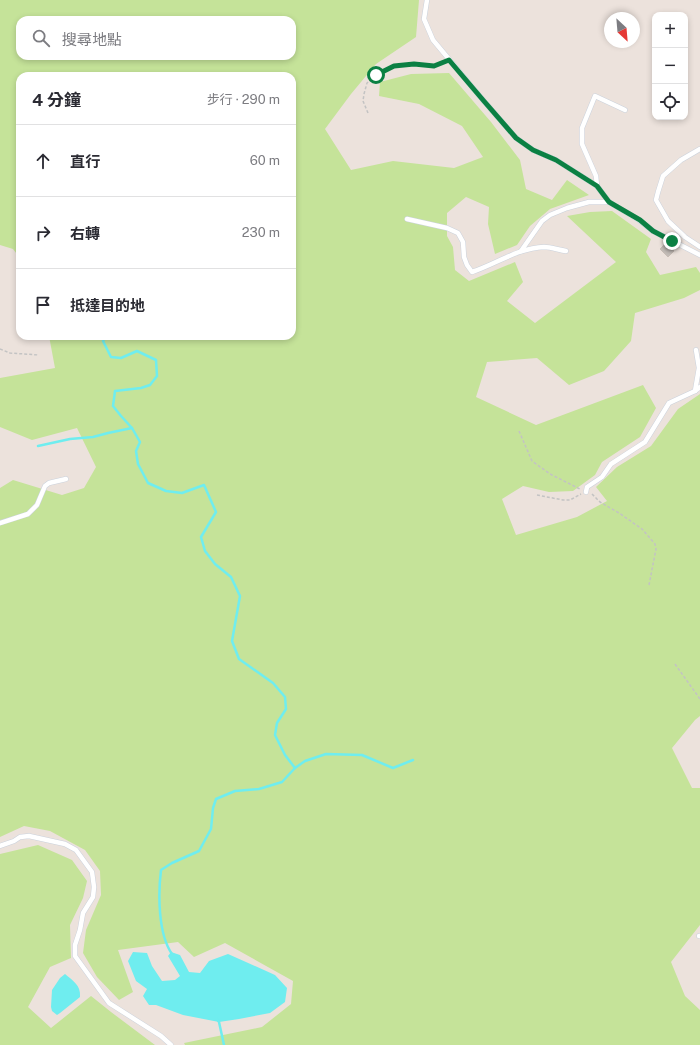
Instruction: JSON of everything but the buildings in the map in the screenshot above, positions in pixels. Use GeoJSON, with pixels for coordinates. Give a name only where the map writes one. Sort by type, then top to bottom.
{"type":"FeatureCollection","features":[{"type":"Feature","properties":{"kind":"lane"},"geometry":{"type":"LineString","coordinates":[[428,0],[424,19],[433,40],[516,138],[533,150],[556,160],[597,186],[609,202],[640,220],[653,231],[700,255]]}},
{"type":"Feature","properties":{"kind":"lane"},"geometry":{"type":"LineString","coordinates":[[597,186],[596,176],[582,144],[582,128],[595,96],[625,110]]}},
{"type":"Feature","properties":{"kind":"lane"},"geometry":{"type":"LineString","coordinates":[[700,149],[681,160],[663,176],[656,200],[668,221],[685,237],[700,247]]}},
{"type":"Feature","properties":{"kind":"lane"},"geometry":{"type":"LineString","coordinates":[[521,251],[542,221],[550,215],[588,202],[609,202]]}},
{"type":"Feature","properties":{"kind":"lane"},"geometry":{"type":"LineString","coordinates":[[407,219],[447,228],[458,233],[463,242],[464,257],[472,272],[521,251],[544,247],[566,251]]}},
{"type":"Feature","properties":{"kind":"lane"},"geometry":{"type":"LineString","coordinates":[[695,391],[699,368],[696,350]]}},
{"type":"Feature","properties":{"kind":"lane"},"geometry":{"type":"LineString","coordinates":[[586,492],[587,487],[602,477],[610,464],[645,442],[669,403],[695,391],[700,387]]}},
{"type":"Feature","properties":{"kind":"lane"},"geometry":{"type":"LineString","coordinates":[[0,523],[28,514],[37,505],[45,486],[48,483],[66,478]]}},
{"type":"Feature","properties":{"kind":"lane"},"geometry":{"type":"LineString","coordinates":[[0,846],[20,837],[29,836],[65,844],[76,850],[92,872],[94,887],[93,897],[83,913],[80,930],[74,945],[75,956],[109,1003],[161,1036],[171,1045]]}},
{"type":"Feature","properties":{"kind":"path"},"geometry":{"type":"LineString","coordinates":[[368,113],[363,101],[364,94],[367,83],[376,75],[394,66],[414,64],[434,66],[449,60]]}},
{"type":"Feature","properties":{"kind":"path"},"geometry":{"type":"LineString","coordinates":[[0,349],[10,353],[39,355]]}},
{"type":"Feature","properties":{"kind":"path"},"geometry":{"type":"LineString","coordinates":[[519,431],[532,461],[550,474],[586,492],[591,492],[600,502],[642,529],[655,544],[656,549],[649,585]]}},
{"type":"Feature","properties":{"kind":"path"},"geometry":{"type":"LineString","coordinates":[[536,494],[570,500],[586,492]]}},
{"type":"Feature","properties":{"kind":"path"},"geometry":{"type":"LineString","coordinates":[[675,664],[700,699]]}},
{"type":"Feature","properties":{"kind":"green space"},"geometry":{"type":"Polygon","coordinates":[[[0,0],[419,0],[416,37],[376,64],[325,129],[351,170],[393,161],[454,168],[483,157],[462,126],[419,104],[379,96],[380,82],[411,74],[449,73],[491,122],[520,160],[526,189],[552,200],[567,180],[589,195],[550,209],[530,226],[517,245],[495,254],[488,224],[489,207],[466,197],[447,213],[447,236],[453,247],[455,270],[469,281],[515,262],[523,282],[507,301],[535,323],[616,262],[567,216],[590,212],[612,211],[651,239],[646,252],[660,275],[696,267],[700,273],[700,290],[684,298],[635,313],[631,341],[604,371],[569,385],[537,358],[487,362],[476,397],[536,425],[643,385],[656,408],[640,437],[602,462],[595,475],[573,491],[549,492],[523,486],[502,499],[516,535],[577,517],[607,501],[596,487],[617,467],[651,446],[678,409],[700,394],[700,716],[672,748],[692,788],[700,788],[700,925],[671,962],[685,996],[700,1010],[700,1045],[185,1045],[184,1043],[262,1027],[291,1004],[293,981],[225,943],[194,957],[178,942],[118,950],[133,992],[119,1000],[97,977],[83,953],[86,930],[101,895],[100,871],[85,850],[50,831],[24,826],[0,837],[0,488],[13,480],[62,495],[84,488],[96,467],[77,428],[32,440],[0,427],[0,378],[55,368],[50,340],[296,340],[296,72],[16,72],[16,253],[13,249],[0,245],[0,0]]]}},
{"type":"Feature","properties":{"kind":"green space"},"geometry":{"type":"Polygon","coordinates":[[[38,845],[72,860],[87,881],[83,898],[70,925],[71,958],[50,967],[28,1007],[51,1028],[91,996],[155,1045],[0,1045],[0,854],[38,845]]]}},
{"type":"Feature","properties":{"kind":"water"},"geometry":{"type":"Polygon","coordinates":[[[133,952],[147,953],[152,966],[162,981],[175,980],[180,976],[168,956],[171,952],[180,955],[189,972],[200,973],[209,961],[228,954],[275,975],[287,988],[285,1002],[270,1013],[219,1022],[183,1015],[156,1005],[149,1005],[143,996],[147,989],[136,981],[128,961],[133,952]]]}},
{"type":"Feature","properties":{"kind":"water"},"geometry":{"type":"Polygon","coordinates":[[[65,974],[78,986],[80,997],[57,1015],[52,1011],[51,1007],[52,990],[60,978],[65,974]]]}},
{"type":"Feature","properties":{"kind":"waterway"},"geometry":{"type":"LineString","coordinates":[[104,340],[111,357],[121,358],[137,351],[156,360],[157,376],[150,385],[141,388],[115,391],[113,406],[132,428],[140,442],[136,451],[138,464],[148,483],[166,491],[182,493],[204,485],[216,512],[201,537],[205,551],[215,564],[231,577],[240,596],[232,641],[239,659],[273,683],[285,697],[286,709],[277,723],[275,735],[285,755],[295,768]]}},
{"type":"Feature","properties":{"kind":"waterway"},"geometry":{"type":"LineString","coordinates":[[38,446],[70,439],[93,437],[132,428]]}},
{"type":"Feature","properties":{"kind":"waterway"},"geometry":{"type":"LineString","coordinates":[[172,954],[167,946],[160,914],[159,890],[161,870],[172,863],[199,851],[211,829],[213,808],[216,799],[235,791],[259,789],[282,782],[295,768],[305,761],[326,754],[362,755],[393,768],[413,760]]}},
{"type":"Feature","properties":{"kind":"waterway"},"geometry":{"type":"LineString","coordinates":[[217,1019],[224,1045]]}},
{"type":"Feature","properties":{"kind":"route"},"geometry":{"type":"LineString","coordinates":[[376,75],[394,66],[414,64],[434,66],[449,60],[516,138],[533,150],[556,160],[597,186],[609,202],[640,220],[653,231],[672,241]]}}]}
